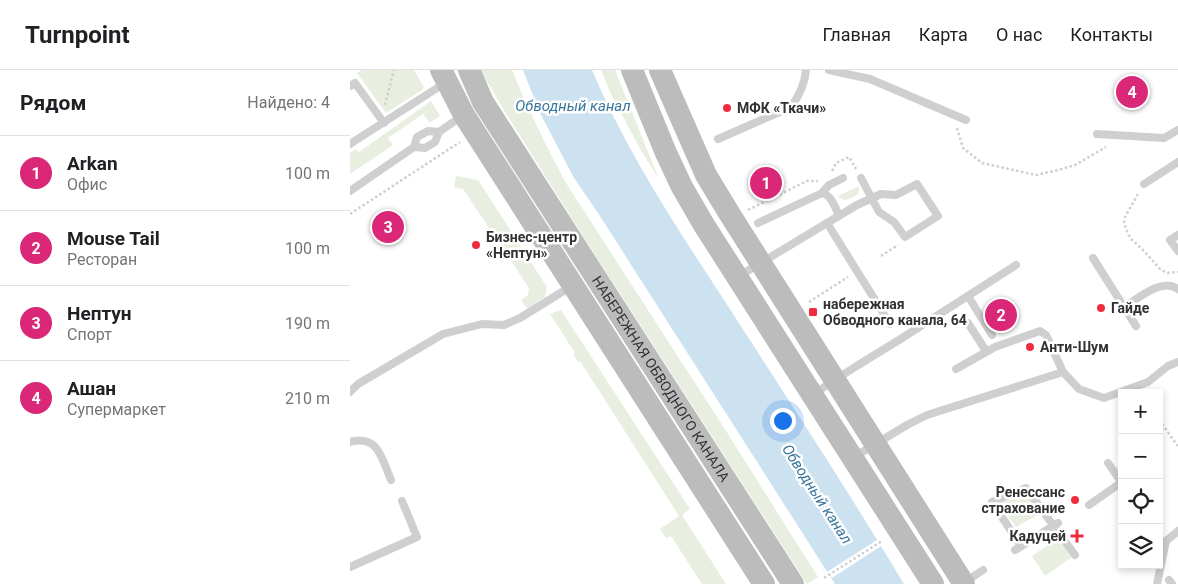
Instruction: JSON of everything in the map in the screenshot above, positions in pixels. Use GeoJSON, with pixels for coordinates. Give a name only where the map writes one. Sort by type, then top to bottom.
{"type":"FeatureCollection","features":[{"type":"Feature","properties":{"kind":"main road","name":"НАБЕРЕЖНАЯ ОБВОДНОГО КАНАЛА"},"geometry":{"type":"LineString","coordinates":[[469,70],[483,102],[793,584]]}},
{"type":"Feature","properties":{"kind":"main road"},"geometry":{"type":"LineString","coordinates":[[632,70],[666,153],[682,187],[704,225],[933,584]]}},
{"type":"Feature","properties":{"kind":"main road"},"geometry":{"type":"LineString","coordinates":[[660,70],[706,175],[963,584]]}},
{"type":"Feature","properties":{"kind":"main road","name":"НАБЕРЕЖНАЯ ОБВОДНОГО КАНАЛА"},"geometry":{"type":"LineString","coordinates":[[444,76],[464,115],[764,584]]}},
{"type":"Feature","properties":{"kind":"lane"},"geometry":{"type":"LineString","coordinates":[[718,138],[790,107],[796,100],[805,80],[806,70]]}},
{"type":"Feature","properties":{"kind":"lane"},"geometry":{"type":"LineString","coordinates":[[829,70],[870,80],[966,120]]}},
{"type":"Feature","properties":{"kind":"lane"},"geometry":{"type":"LineString","coordinates":[[870,80],[871,70]]}},
{"type":"Feature","properties":{"kind":"lane"},"geometry":{"type":"LineString","coordinates":[[350,144],[384,123],[444,76]]}},
{"type":"Feature","properties":{"kind":"lane"},"geometry":{"type":"LineString","coordinates":[[350,86],[355,83],[384,123]]}},
{"type":"Feature","properties":{"kind":"lane"},"geometry":{"type":"LineString","coordinates":[[414,147],[425,148],[433,143],[439,132],[464,115]]}},
{"type":"Feature","properties":{"kind":"lane"},"geometry":{"type":"LineString","coordinates":[[350,191],[414,147],[417,137],[428,130],[439,132]]}},
{"type":"Feature","properties":{"kind":"lane"},"geometry":{"type":"LineString","coordinates":[[1097,134],[1164,138],[1178,130]]}},
{"type":"Feature","properties":{"kind":"lane"},"geometry":{"type":"LineString","coordinates":[[1144,184],[1178,162]]}},
{"type":"Feature","properties":{"kind":"lane"},"geometry":{"type":"LineString","coordinates":[[758,223],[822,194],[829,185],[843,178]]}},
{"type":"Feature","properties":{"kind":"lane"},"geometry":{"type":"LineString","coordinates":[[737,277],[827,223],[872,198],[880,194],[896,195],[917,184],[938,216],[904,237],[894,222],[879,212],[872,198],[861,178]]}},
{"type":"Feature","properties":{"kind":"lane"},"geometry":{"type":"LineString","coordinates":[[822,194],[827,195],[832,200],[840,216]]}},
{"type":"Feature","properties":{"kind":"lane"},"geometry":{"type":"LineString","coordinates":[[827,223],[890,324]]}},
{"type":"Feature","properties":{"kind":"lane"},"geometry":{"type":"LineString","coordinates":[[1178,235],[1170,240],[1178,252]]}},
{"type":"Feature","properties":{"kind":"lane"},"geometry":{"type":"LineString","coordinates":[[1093,258],[1136,326]]}},
{"type":"Feature","properties":{"kind":"lane"},"geometry":{"type":"LineString","coordinates":[[812,395],[1016,265]]}},
{"type":"Feature","properties":{"kind":"lane"},"geometry":{"type":"LineString","coordinates":[[350,392],[358,384],[443,334],[482,324],[504,325],[520,318],[572,286]]}},
{"type":"Feature","properties":{"kind":"lane"},"geometry":{"type":"LineString","coordinates":[[1124,308],[1161,286],[1174,286],[1178,289]]}},
{"type":"Feature","properties":{"kind":"lane"},"geometry":{"type":"LineString","coordinates":[[968,296],[992,335]]}},
{"type":"Feature","properties":{"kind":"lane"},"geometry":{"type":"LineString","coordinates":[[968,323],[986,352]]}},
{"type":"Feature","properties":{"kind":"lane"},"geometry":{"type":"LineString","coordinates":[[956,369],[995,346],[1040,331],[1046,336],[1063,372],[1079,389],[1104,398],[1148,382],[1168,366],[1178,362]]}},
{"type":"Feature","properties":{"kind":"lane"},"geometry":{"type":"LineString","coordinates":[[1027,335],[1030,343]]}},
{"type":"Feature","properties":{"kind":"lane"},"geometry":{"type":"LineString","coordinates":[[852,458],[906,425],[927,415],[1063,372]]}},
{"type":"Feature","properties":{"kind":"lane"},"geometry":{"type":"LineString","coordinates":[[350,442],[365,440],[372,443],[377,449],[391,480]]}},
{"type":"Feature","properties":{"kind":"lane"},"geometry":{"type":"LineString","coordinates":[[1108,463],[1120,479]]}},
{"type":"Feature","properties":{"kind":"lane"},"geometry":{"type":"LineString","coordinates":[[1089,505],[1118,485]]}},
{"type":"Feature","properties":{"kind":"lane"},"geometry":{"type":"LineString","coordinates":[[1056,525],[1018,548],[992,502],[1026,488],[1056,525],[1075,555]]}},
{"type":"Feature","properties":{"kind":"lane"},"geometry":{"type":"LineString","coordinates":[[350,567],[417,537],[402,501]]}},
{"type":"Feature","properties":{"kind":"lane"},"geometry":{"type":"LineString","coordinates":[[1157,584],[1166,541],[1178,532]]}},
{"type":"Feature","properties":{"kind":"lane"},"geometry":{"type":"LineString","coordinates":[[963,584],[983,570]]}},
{"type":"Feature","properties":{"kind":"path"},"geometry":{"type":"LineString","coordinates":[[384,109],[394,70]]}},
{"type":"Feature","properties":{"kind":"path"},"geometry":{"type":"LineString","coordinates":[[952,114],[962,148],[982,163],[1036,175],[1075,165],[1125,135]]}},
{"type":"Feature","properties":{"kind":"path"},"geometry":{"type":"LineString","coordinates":[[350,214],[461,142]]}},
{"type":"Feature","properties":{"kind":"path"},"geometry":{"type":"LineString","coordinates":[[830,175],[836,164],[849,157],[861,178]]}},
{"type":"Feature","properties":{"kind":"path"},"geometry":{"type":"LineString","coordinates":[[747,211],[807,181],[816,182],[823,178]]}},
{"type":"Feature","properties":{"kind":"path"},"geometry":{"type":"LineString","coordinates":[[1144,184],[1125,217],[1125,227],[1132,240],[1160,269],[1168,273],[1178,272]]}},
{"type":"Feature","properties":{"kind":"path"},"geometry":{"type":"LineString","coordinates":[[881,256],[901,243],[904,237]]}},
{"type":"Feature","properties":{"kind":"path"},"geometry":{"type":"LineString","coordinates":[[807,303],[857,271]]}},
{"type":"Feature","properties":{"kind":"path"},"geometry":{"type":"LineString","coordinates":[[1163,425],[1178,446]]}},
{"type":"Feature","properties":{"kind":"path"},"geometry":{"type":"LineString","coordinates":[[824,578],[882,541]]}},
{"type":"Feature","properties":{"kind":"green space"},"geometry":{"type":"Polygon","coordinates":[[[362,70],[414,70],[424,87],[386,113],[357,73],[362,70]]]}},
{"type":"Feature","properties":{"kind":"green space"},"geometry":{"type":"Polygon","coordinates":[[[480,70],[512,70],[524,99],[566,183],[818,577],[807,584],[576,225],[480,70]]]}},
{"type":"Feature","properties":{"kind":"green space"},"geometry":{"type":"Polygon","coordinates":[[[601,70],[615,70],[659,179],[639,147],[610,92],[601,70]]]}},
{"type":"Feature","properties":{"kind":"green space"},"geometry":{"type":"Polygon","coordinates":[[[431,101],[440,116],[430,123],[423,114],[388,138],[393,145],[350,174],[350,153],[356,149],[359,152],[431,101]]]}},
{"type":"Feature","properties":{"kind":"green space"},"geometry":{"type":"Polygon","coordinates":[[[456,176],[478,180],[547,287],[545,297],[527,309],[521,300],[528,295],[529,288],[463,189],[454,187],[456,176]]]}},
{"type":"Feature","properties":{"kind":"green space"},"geometry":{"type":"Polygon","coordinates":[[[859,186],[858,194],[846,200],[838,196],[859,186]]]}},
{"type":"Feature","properties":{"kind":"green space"},"geometry":{"type":"Polygon","coordinates":[[[561,310],[690,509],[682,515],[726,584],[702,584],[671,536],[666,538],[660,529],[679,516],[580,361],[578,362],[573,354],[575,353],[550,314],[561,310]]]}},
{"type":"Feature","properties":{"kind":"green space"},"geometry":{"type":"Polygon","coordinates":[[[1027,494],[1039,514],[1016,527],[1000,503],[1027,494]]]}},
{"type":"Feature","properties":{"kind":"green space"},"geometry":{"type":"Polygon","coordinates":[[[1058,538],[1072,557],[1045,576],[1032,556],[1058,538]]]}},
{"type":"Feature","properties":{"kind":"water","name":"Обводный канал"},"geometry":{"type":"Polygon","coordinates":[[[523,70],[592,70],[621,131],[654,190],[904,584],[835,584],[574,178],[540,113],[523,70]]]}},
{"type":"Feature","properties":{"kind":"pier"},"geometry":{"type":"Polygon","coordinates":[[[877,540],[881,546],[832,578],[827,572],[877,540]]]}},
{"type":"Feature","properties":{"kind":"place","name":"Ашан"},"geometry":{"type":"Point","coordinates":[1132,92]}},
{"type":"Feature","properties":{"kind":"place","name":"МФК «Ткачи»"},"geometry":{"type":"Point","coordinates":[727,108]}},
{"type":"Feature","properties":{"kind":"place","name":"Arkan"},"geometry":{"type":"Point","coordinates":[766,183]}},
{"type":"Feature","properties":{"kind":"place","name":"Нептун"},"geometry":{"type":"Point","coordinates":[388,227]}},
{"type":"Feature","properties":{"kind":"place","name":"Бизнес-центр «Нептун»"},"geometry":{"type":"Point","coordinates":[476,245]}},
{"type":"Feature","properties":{"kind":"place","name":"Гайде"},"geometry":{"type":"Point","coordinates":[1101,308]}},
{"type":"Feature","properties":{"kind":"place","name":"набережная Обводного канала, 64"},"geometry":{"type":"Point","coordinates":[813,312]}},
{"type":"Feature","properties":{"kind":"place","name":"Mouse Tail"},"geometry":{"type":"Point","coordinates":[1001,315]}},
{"type":"Feature","properties":{"kind":"place","name":"Анти-Шум"},"geometry":{"type":"Point","coordinates":[1030,347]}},
{"type":"Feature","properties":{"kind":"place","name":"Ренессанс страхование"},"geometry":{"type":"Point","coordinates":[1075,500]}},
{"type":"Feature","properties":{"kind":"place","name":"Кадуцей"},"geometry":{"type":"Point","coordinates":[1077,536]}}]}
